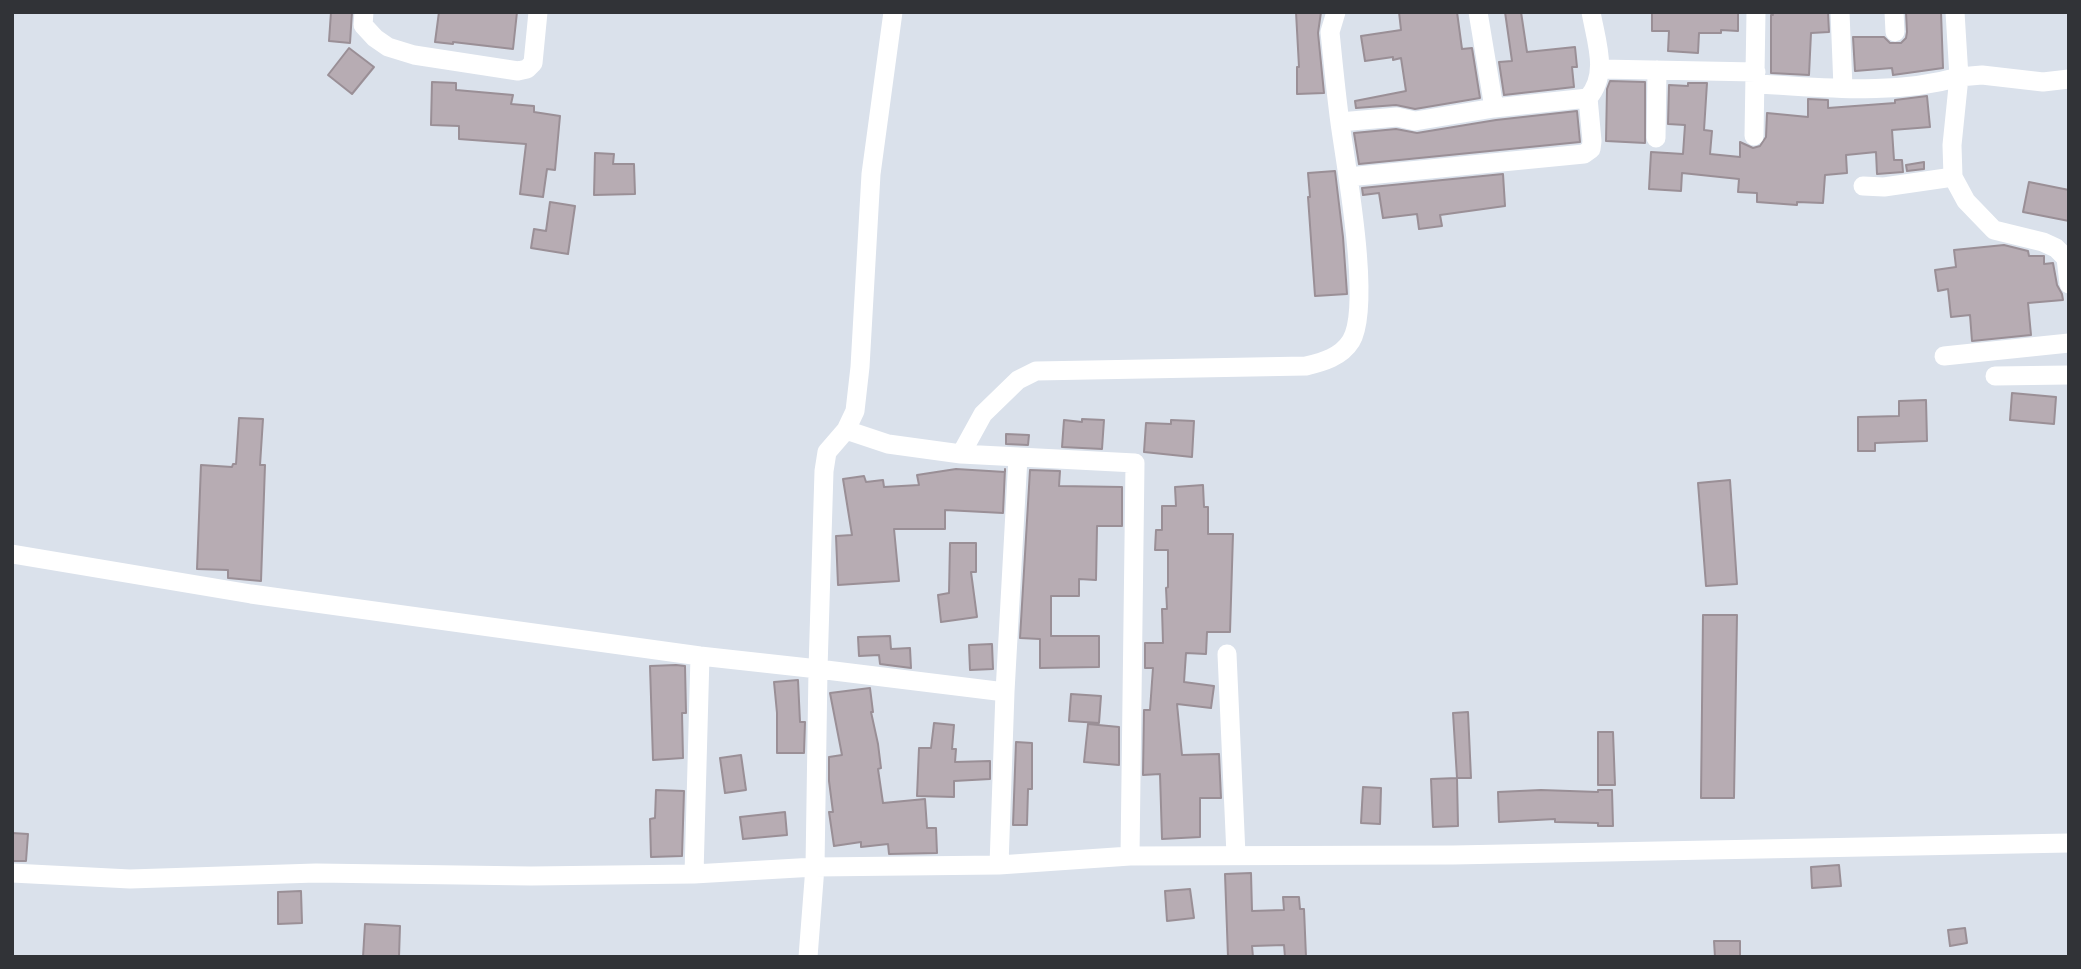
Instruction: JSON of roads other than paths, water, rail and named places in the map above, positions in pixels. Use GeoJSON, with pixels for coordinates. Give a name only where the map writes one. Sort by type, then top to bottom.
{"type":"FeatureCollection","features":[{"type":"Feature","properties":{"kind":"street"},"geometry":{"type":"LineString","coordinates":[[364,12],[363,25],[388,47],[414,55],[518,71],[527,69],[533,63],[538,12]]}},
{"type":"Feature","properties":{"kind":"street"},"geometry":{"type":"LineString","coordinates":[[808,957],[815,867],[818,669],[827,452],[846,430],[855,411],[871,174],[893,12]]}},
{"type":"Feature","properties":{"kind":"street"},"geometry":{"type":"LineString","coordinates":[[961,454],[983,414],[1018,380],[1036,371],[1306,366],[1325,362],[1341,353],[1352,340],[1357,324],[1359,290],[1330,32],[1336,12]]}},
{"type":"Feature","properties":{"kind":"street"},"geometry":{"type":"LineString","coordinates":[[1478,12],[1494,108]]}},
{"type":"Feature","properties":{"kind":"street"},"geometry":{"type":"LineString","coordinates":[[1340,122],[1397,117],[1415,121],[1494,108],[1588,98],[1595,90],[1601,69],[1591,12]]}},
{"type":"Feature","properties":{"kind":"street"},"geometry":{"type":"LineString","coordinates":[[1754,136],[1756,12]]}},
{"type":"Feature","properties":{"kind":"street"},"geometry":{"type":"LineString","coordinates":[[1840,12],[1843,88]]}},
{"type":"Feature","properties":{"kind":"street"},"geometry":{"type":"LineString","coordinates":[[1894,12],[1895,32]]}},
{"type":"Feature","properties":{"kind":"street"},"geometry":{"type":"LineString","coordinates":[[1955,12],[1959,77],[1952,145],[1953,177],[1966,201],[1994,230],[2043,242],[2056,248],[2066,258],[2069,284]]}},
{"type":"Feature","properties":{"kind":"street"},"geometry":{"type":"LineString","coordinates":[[1601,69],[1657,70],[1876,89],[1938,83],[1959,77],[1982,75],[2043,82],[2069,79]]}},
{"type":"Feature","properties":{"kind":"street"},"geometry":{"type":"LineString","coordinates":[[1656,138],[1657,70]]}},
{"type":"Feature","properties":{"kind":"street"},"geometry":{"type":"LineString","coordinates":[[1348,177],[1584,154],[1591,149],[1592,141],[1588,98]]}},
{"type":"Feature","properties":{"kind":"street"},"geometry":{"type":"LineString","coordinates":[[1863,186],[1884,187],[1953,177]]}},
{"type":"Feature","properties":{"kind":"street"},"geometry":{"type":"LineString","coordinates":[[1944,356],[2069,343]]}},
{"type":"Feature","properties":{"kind":"street"},"geometry":{"type":"LineString","coordinates":[[1995,376],[2069,374]]}},
{"type":"Feature","properties":{"kind":"street"},"geometry":{"type":"LineString","coordinates":[[846,430],[888,444],[961,454],[1135,463],[1130,856]]}},
{"type":"Feature","properties":{"kind":"street"},"geometry":{"type":"LineString","coordinates":[[999,865],[1018,457]]}},
{"type":"Feature","properties":{"kind":"street"},"geometry":{"type":"LineString","coordinates":[[12,554],[251,594],[700,656],[1005,692]]}},
{"type":"Feature","properties":{"kind":"street"},"geometry":{"type":"LineString","coordinates":[[1227,654],[1236,855]]}},
{"type":"Feature","properties":{"kind":"street"},"geometry":{"type":"LineString","coordinates":[[694,874],[700,656]]}},
{"type":"Feature","properties":{"kind":"street"},"geometry":{"type":"LineString","coordinates":[[12,873],[130,879],[316,873],[531,876],[694,874],[815,867],[999,865],[1130,856],[1453,855],[2069,844]]}}]}
